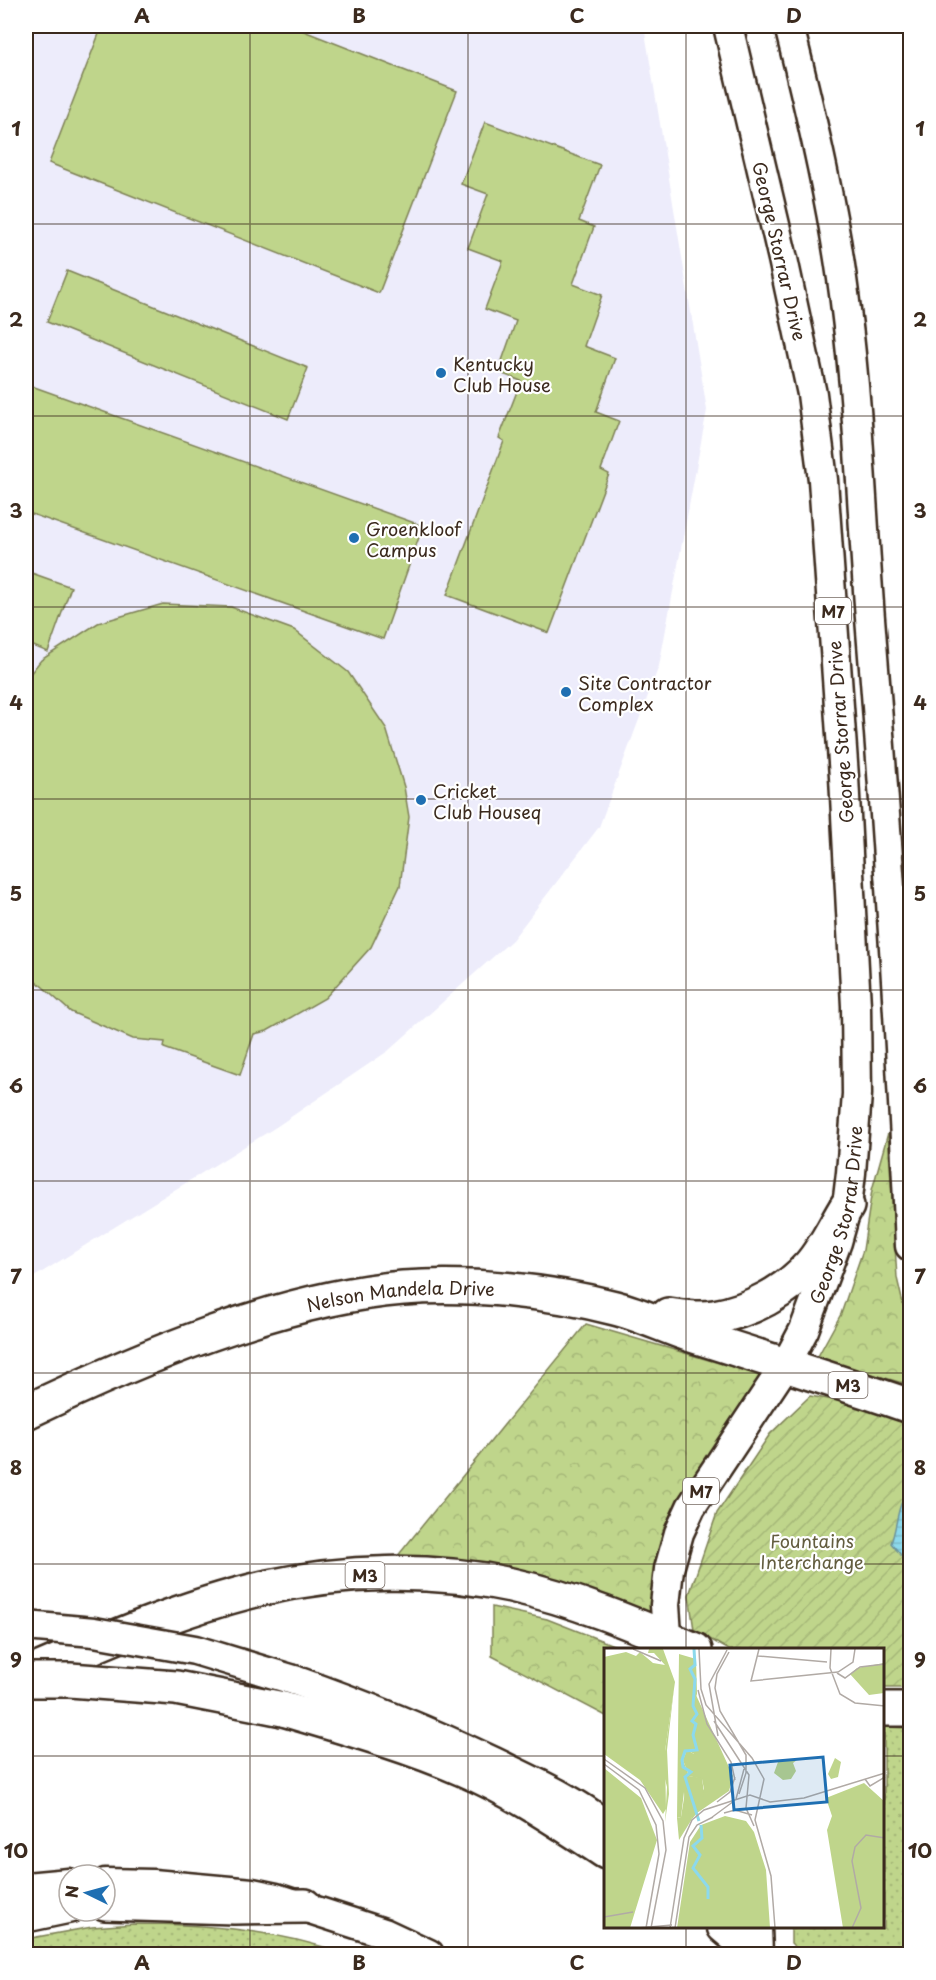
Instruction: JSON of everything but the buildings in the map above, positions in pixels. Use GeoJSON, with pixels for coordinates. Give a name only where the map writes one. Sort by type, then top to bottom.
{"type":"FeatureCollection","features":[{"type":"Feature","properties":{"kind":"highway"},"geometry":{"type":"LineString","coordinates":[[616,1308],[689,1318],[713,1317],[754,1304],[781,1291],[798,1278],[812,1263],[847,1206]]}},
{"type":"Feature","properties":{"kind":"highway","name":"Nelson Mandela Drive"},"geometry":{"type":"LineString","coordinates":[[26,1412],[124,1368],[205,1337],[282,1312],[354,1296],[404,1288],[488,1288],[527,1292],[616,1308],[683,1332],[786,1364]]}},
{"type":"Feature","properties":{"kind":"highway","name":"M3"},"geometry":{"type":"LineString","coordinates":[[786,1364],[910,1406]]}},
{"type":"Feature","properties":{"kind":"highway","name":"M3"},"geometry":{"type":"LineString","coordinates":[[26,1674],[172,1616],[263,1588],[325,1578],[392,1574],[425,1574],[510,1585],[580,1605],[676,1646]]}},
{"type":"Feature","properties":{"kind":"highway"},"geometry":{"type":"LineString","coordinates":[[26,1681],[68,1656]]}},
{"type":"Feature","properties":{"kind":"highway"},"geometry":{"type":"LineString","coordinates":[[26,1681],[70,1680],[289,1694],[382,1739],[465,1770],[545,1812],[604,1851]]}},
{"type":"Feature","properties":{"kind":"highway"},"geometry":{"type":"LineString","coordinates":[[885,1709],[910,1709]]}},
{"type":"Feature","properties":{"kind":"highway"},"geometry":{"type":"LineString","coordinates":[[117,1903],[234,1907],[305,1906]]}},
{"type":"Feature","properties":{"kind":"highway"},"geometry":{"type":"LineString","coordinates":[[26,1915],[57,1909]]}},
{"type":"Feature","properties":{"kind":"main road","name":"George Storrar Drive"},"geometry":{"type":"LineString","coordinates":[[728,26],[812,394],[823,480],[844,777],[856,1006],[857,1105],[847,1206],[819,1293],[786,1364]]}},
{"type":"Feature","properties":{"kind":"main road","name":"M7"},"geometry":{"type":"LineString","coordinates":[[789,26],[835,229],[855,396],[884,800],[910,1246]]}},
{"type":"Feature","properties":{"kind":"main road","name":"M7"},"geometry":{"type":"LineString","coordinates":[[676,1646],[665,1605],[669,1569],[679,1533],[691,1506],[786,1364]]}},
{"type":"Feature","properties":{"kind":"main road"},"geometry":{"type":"LineString","coordinates":[[26,1626],[94,1632],[195,1650],[289,1694],[380,1711],[478,1754],[584,1808],[604,1823]]}},
{"type":"Feature","properties":{"kind":"main road"},"geometry":{"type":"LineString","coordinates":[[117,1883],[153,1884],[252,1893],[305,1906],[384,1933],[429,1954]]}},
{"type":"Feature","properties":{"kind":"main road"},"geometry":{"type":"LineString","coordinates":[[26,1887],[57,1884]]}},
{"type":"Feature","properties":{"kind":"main road"},"geometry":{"type":"LineString","coordinates":[[757,1929],[758,1954]]}},
{"type":"Feature","properties":{"kind":"main road"},"geometry":{"type":"LineString","coordinates":[[724,1930],[753,1954]]}},
{"type":"Feature","properties":{"kind":"shaded area","name":"Groenkloof Campus"},"geometry":{"type":"Polygon","coordinates":[[[26,26],[644,26],[707,410],[659,666],[599,827],[512,940],[388,1051],[276,1127],[26,1282],[26,26]]]}},
{"type":"Feature","properties":{"kind":"green space"},"geometry":{"type":"Polygon","coordinates":[[[102,26],[291,26],[457,91],[379,293],[49,163],[102,26]]]}},
{"type":"Feature","properties":{"kind":"green space"},"geometry":{"type":"Polygon","coordinates":[[[485,122],[600,165],[579,221],[594,227],[573,284],[602,295],[584,346],[615,358],[596,412],[619,421],[601,470],[609,474],[549,633],[447,595],[504,441],[499,438],[521,381],[498,372],[516,321],[485,309],[503,261],[468,248],[488,194],[461,184],[485,122]]]}},
{"type":"Feature","properties":{"kind":"green space"},"geometry":{"type":"Polygon","coordinates":[[[67,271],[308,368],[288,419],[47,322],[67,271]]]}},
{"type":"Feature","properties":{"kind":"green space"},"geometry":{"type":"Polygon","coordinates":[[[26,384],[423,526],[383,639],[26,512],[26,384]]]}},
{"type":"Feature","properties":{"kind":"green space"},"geometry":{"type":"Polygon","coordinates":[[[26,571],[71,587],[48,652],[26,643],[26,571]]]}},
{"type":"Feature","properties":{"kind":"green space"},"geometry":{"type":"Polygon","coordinates":[[[163,604],[231,607],[294,630],[348,672],[386,728],[404,787],[409,817],[400,886],[371,947],[325,998],[267,1031],[254,1034],[240,1075],[164,1048],[165,1042],[133,1039],[71,1012],[26,972],[26,679],[41,660],[98,623],[163,604]]]}},
{"type":"Feature","properties":{"kind":"green space"},"geometry":{"type":"Polygon","coordinates":[[[888,1133],[897,1278],[910,1334],[910,1383],[899,1382],[817,1358],[841,1314],[863,1250],[872,1190],[888,1133]]]}},
{"type":"Feature","properties":{"kind":"green space"},"geometry":{"type":"Polygon","coordinates":[[[586,1324],[770,1378],[735,1427],[658,1617],[585,1589],[500,1567],[396,1558],[586,1324]]]}},
{"type":"Feature","properties":{"kind":"green space","name":"Fountains Interchange"},"geometry":{"type":"Polygon","coordinates":[[[810,1396],[884,1409],[910,1419],[910,1688],[885,1688],[885,1648],[726,1648],[694,1630],[689,1595],[717,1513],[770,1434],[810,1396]]]}},
{"type":"Feature","properties":{"kind":"green space"},"geometry":{"type":"Polygon","coordinates":[[[492,1607],[547,1619],[621,1648],[604,1648],[604,1715],[492,1656],[492,1607]]]}},
{"type":"Feature","properties":{"kind":"green space"},"geometry":{"type":"Polygon","coordinates":[[[885,1727],[910,1728],[910,1954],[802,1954],[791,1943],[791,1929],[885,1929],[885,1727]]]}},
{"type":"Feature","properties":{"kind":"green space"},"geometry":{"type":"Polygon","coordinates":[[[134,1924],[188,1925],[241,1930],[294,1939],[345,1954],[26,1954],[26,1939],[92,1927],[134,1924]]]}},
{"type":"Feature","properties":{"kind":"water"},"geometry":{"type":"Polygon","coordinates":[[[910,1489],[910,1569],[891,1543],[902,1502],[910,1489]]]}},
{"type":"Feature","properties":{"kind":"place","name":"Kentucky Club House"},"geometry":{"type":"Point","coordinates":[441,373]}},
{"type":"Feature","properties":{"kind":"place","name":"Groenkloof Campus"},"geometry":{"type":"Point","coordinates":[354,538]}},
{"type":"Feature","properties":{"kind":"place","name":"Site Contractor Complex"},"geometry":{"type":"Point","coordinates":[566,692]}},
{"type":"Feature","properties":{"kind":"place","name":"Cricket Club Houseq"},"geometry":{"type":"Point","coordinates":[421,800]}}]}
